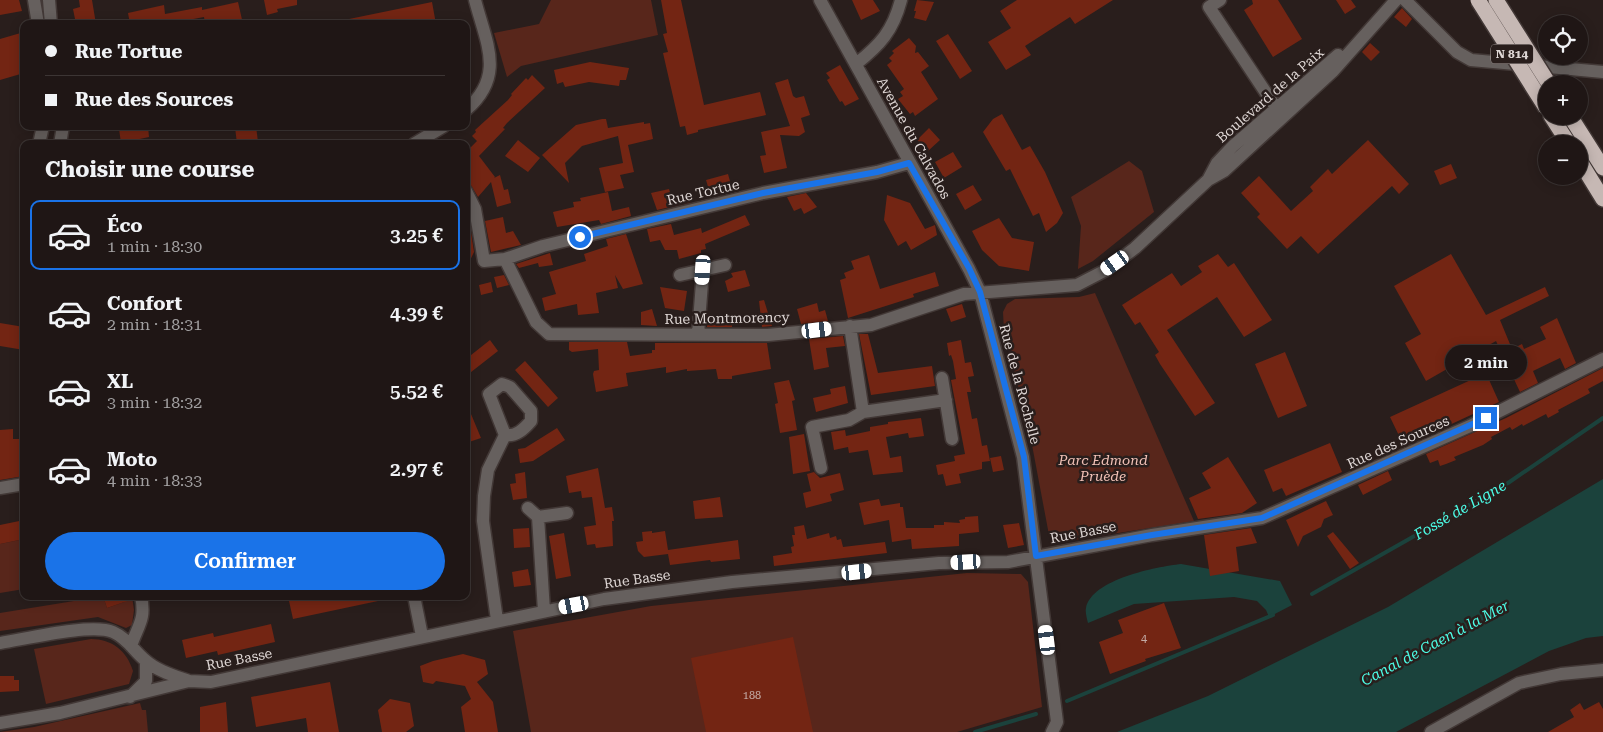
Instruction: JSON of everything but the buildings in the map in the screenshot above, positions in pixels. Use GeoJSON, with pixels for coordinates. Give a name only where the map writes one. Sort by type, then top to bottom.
{"type":"FeatureCollection","features":[{"type":"Feature","properties":{"kind":"highway","name":"N 814"},"geometry":{"type":"LineString","coordinates":[[1478,0],[1538,95]]}},
{"type":"Feature","properties":{"kind":"highway","name":"N 814"},"geometry":{"type":"LineString","coordinates":[[1496,0],[1543,75]]}},
{"type":"Feature","properties":{"kind":"highway"},"geometry":{"type":"LineString","coordinates":[[1576,125],[1603,168]]}},
{"type":"Feature","properties":{"kind":"highway"},"geometry":{"type":"LineString","coordinates":[[1588,174],[1603,198]]}},
{"type":"Feature","properties":{"kind":"street"},"geometry":{"type":"LineString","coordinates":[[34,0],[37,20]]}},
{"type":"Feature","properties":{"kind":"street"},"geometry":{"type":"LineString","coordinates":[[49,0],[52,20]]}},
{"type":"Feature","properties":{"kind":"street"},"geometry":{"type":"LineString","coordinates":[[470,106],[485,89],[490,77],[491,62],[475,0]]}},
{"type":"Feature","properties":{"kind":"street","name":"Avenue du Calvados"},"geometry":{"type":"LineString","coordinates":[[820,0],[969,268],[980,292]]}},
{"type":"Feature","properties":{"kind":"street"},"geometry":{"type":"LineString","coordinates":[[856,64],[878,46],[887,34],[901,0]]}},
{"type":"Feature","properties":{"kind":"street"},"geometry":{"type":"LineString","coordinates":[[1220,0],[1209,7],[1278,112]]}},
{"type":"Feature","properties":{"kind":"street","name":"Boulevard de la Paix"},"geometry":{"type":"LineString","coordinates":[[1079,284],[1106,270],[1135,248],[1208,180],[1217,163],[1233,146],[1278,112],[1348,47],[1360,39],[1396,0]]}},
{"type":"Feature","properties":{"kind":"street"},"geometry":{"type":"LineString","coordinates":[[1405,0],[1457,52],[1470,60],[1603,72]]}},
{"type":"Feature","properties":{"kind":"street"},"geometry":{"type":"LineString","coordinates":[[421,140],[437,130]]}},
{"type":"Feature","properties":{"kind":"street","name":"Rue Tortue"},"geometry":{"type":"LineString","coordinates":[[470,199],[475,209],[484,261],[505,258],[543,246],[763,193],[877,172],[909,163]]}},
{"type":"Feature","properties":{"kind":"street","name":"Rue Montmorency"},"geometry":{"type":"LineString","coordinates":[[505,258],[536,322],[548,334],[768,335],[871,325],[964,294],[1079,284]]}},
{"type":"Feature","properties":{"kind":"street"},"geometry":{"type":"LineString","coordinates":[[680,275],[725,265]]}},
{"type":"Feature","properties":{"kind":"street"},"geometry":{"type":"LineString","coordinates":[[698,334],[703,270]]}},
{"type":"Feature","properties":{"kind":"street","name":"Rue de la Rochelle"},"geometry":{"type":"LineString","coordinates":[[980,292],[1024,457],[1055,727]]}},
{"type":"Feature","properties":{"kind":"street"},"geometry":{"type":"LineString","coordinates":[[850,326],[863,412]]}},
{"type":"Feature","properties":{"kind":"street","name":"Rue des Sources"},"geometry":{"type":"LineString","coordinates":[[1197,528],[1262,518],[1470,426],[1603,359]]}},
{"type":"Feature","properties":{"kind":"street"},"geometry":{"type":"LineString","coordinates":[[942,378],[952,439]]}},
{"type":"Feature","properties":{"kind":"street"},"geometry":{"type":"LineString","coordinates":[[821,468],[812,427],[849,420],[863,412],[946,400]]}},
{"type":"Feature","properties":{"kind":"street"},"geometry":{"type":"LineString","coordinates":[[497,620],[483,521],[484,496],[488,470],[505,435]]}},
{"type":"Feature","properties":{"kind":"street"},"geometry":{"type":"LineString","coordinates":[[0,488],[20,485]]}},
{"type":"Feature","properties":{"kind":"street"},"geometry":{"type":"LineString","coordinates":[[528,508],[538,517],[544,611]]}},
{"type":"Feature","properties":{"kind":"street"},"geometry":{"type":"LineString","coordinates":[[538,517],[567,513]]}},
{"type":"Feature","properties":{"kind":"street","name":"Rue Basse"},"geometry":{"type":"LineString","coordinates":[[0,723],[130,697],[189,681],[211,682],[613,597],[732,582],[939,563],[1008,562],[1197,528]]}},
{"type":"Feature","properties":{"kind":"street"},"geometry":{"type":"LineString","coordinates":[[131,646],[141,627],[143,614],[141,600]]}},
{"type":"Feature","properties":{"kind":"street"},"geometry":{"type":"LineString","coordinates":[[415,600],[422,636]]}},
{"type":"Feature","properties":{"kind":"street"},"geometry":{"type":"LineString","coordinates":[[0,643],[97,629],[112,632],[131,646],[146,661],[168,673],[189,681]]}},
{"type":"Feature","properties":{"kind":"street"},"geometry":{"type":"LineString","coordinates":[[130,697],[146,681],[146,661]]}},
{"type":"Feature","properties":{"kind":"street"},"geometry":{"type":"LineString","coordinates":[[1431,732],[1519,683],[1561,674],[1603,670]]}},
{"type":"Feature","properties":{"kind":"green space"},"geometry":{"type":"Polygon","coordinates":[[[551,0],[651,0],[658,35],[521,66],[507,77],[494,33],[539,24],[551,0]]]}},
{"type":"Feature","properties":{"kind":"green space"},"geometry":{"type":"Polygon","coordinates":[[[1129,161],[1142,171],[1154,212],[1093,261],[1078,269],[1081,226],[1071,197],[1129,161]]]}},
{"type":"Feature","properties":{"kind":"green space","name":"Parc Edmond Pruède"},"geometry":{"type":"Polygon","coordinates":[[[1095,293],[1194,521],[1055,543],[1049,535],[1029,429],[1004,332],[1003,312],[1007,304],[1015,299],[1079,297],[1095,293]]]}},
{"type":"Feature","properties":{"kind":"green space"},"geometry":{"type":"Polygon","coordinates":[[[20,540],[20,590],[0,593],[0,544],[20,540]]]}},
{"type":"Feature","properties":{"kind":"green space"},"geometry":{"type":"Polygon","coordinates":[[[967,573],[1021,574],[1028,582],[1042,707],[957,732],[531,732],[513,631],[651,606],[967,573]]]}},
{"type":"Feature","properties":{"kind":"green space"},"geometry":{"type":"Polygon","coordinates":[[[80,600],[104,600],[107,608],[127,600],[133,600],[134,610],[132,625],[126,628],[98,617],[0,631],[0,613],[80,600]]]}},
{"type":"Feature","properties":{"kind":"green space"},"geometry":{"type":"Polygon","coordinates":[[[91,639],[106,641],[123,652],[133,671],[129,684],[46,704],[34,649],[91,639]]]}},
{"type":"Feature","properties":{"kind":"green space"},"geometry":{"type":"Polygon","coordinates":[[[140,703],[142,710],[146,710],[148,732],[0,732],[34,727],[140,703]]]}},
{"type":"Feature","properties":{"kind":"water","name":"Canal de Caen à la Mer"},"geometry":{"type":"Polygon","coordinates":[[[1603,479],[1603,636],[1586,638],[1549,651],[1396,732],[1117,732],[1208,696],[1388,607],[1603,479]]]}},
{"type":"Feature","properties":{"kind":"water"},"geometry":{"type":"Polygon","coordinates":[[[1181,564],[1280,581],[1292,605],[1269,617],[1266,610],[1257,601],[1234,597],[1134,604],[1088,623],[1086,608],[1091,598],[1100,589],[1126,576],[1181,564]]]}},
{"type":"Feature","properties":{"kind":"waterway","name":"Fossé de Ligne"},"geometry":{"type":"LineString","coordinates":[[1312,594],[1508,483],[1603,418]]}},
{"type":"Feature","properties":{"kind":"waterway"},"geometry":{"type":"LineString","coordinates":[[1067,701],[1273,615]]}},
{"type":"Feature","properties":{"kind":"waterway"},"geometry":{"type":"LineString","coordinates":[[975,732],[1036,714]]}},
{"type":"Feature","properties":{"kind":"route"},"geometry":{"type":"LineString","coordinates":[[580,237],[763,193],[877,172],[909,163],[969,268],[980,292],[1024,457],[1036,556],[1262,518],[1486,418]]}}]}
